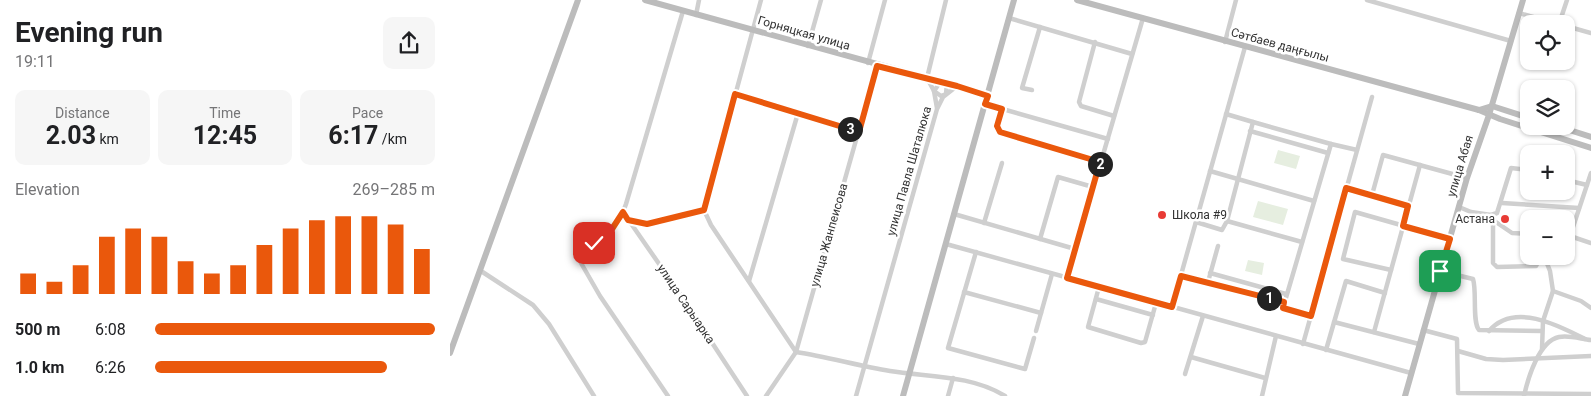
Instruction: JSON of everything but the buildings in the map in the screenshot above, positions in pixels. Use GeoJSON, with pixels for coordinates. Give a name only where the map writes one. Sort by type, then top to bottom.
{"type":"FeatureCollection","features":[{"type":"Feature","properties":{"kind":"street"},"geometry":{"type":"LineString","coordinates":[[450,353],[578,0]]}},
{"type":"Feature","properties":{"kind":"street","name":"Горняцкая улица"},"geometry":{"type":"LineString","coordinates":[[645,0],[877,66],[957,86]]}},
{"type":"Feature","properties":{"kind":"street"},"geometry":{"type":"LineString","coordinates":[[696,15],[699,0]]}},
{"type":"Feature","properties":{"kind":"street"},"geometry":{"type":"LineString","coordinates":[[761,0],[704,210],[711,225],[796,352],[865,366],[953,378],[995,390],[1005,396]]}},
{"type":"Feature","properties":{"kind":"street"},"geometry":{"type":"LineString","coordinates":[[808,46],[821,0]]}},
{"type":"Feature","properties":{"kind":"street"},"geometry":{"type":"LineString","coordinates":[[868,63],[885,0]]}},
{"type":"Feature","properties":{"kind":"street"},"geometry":{"type":"LineString","coordinates":[[937,109],[934,91],[928,78],[946,0]]}},
{"type":"Feature","properties":{"kind":"street"},"geometry":{"type":"LineString","coordinates":[[903,396],[1014,0]]}},
{"type":"Feature","properties":{"kind":"street","name":"Сәтбаев даңғылы"},"geometry":{"type":"LineString","coordinates":[[1077,0],[1478,110],[1489,116],[1591,148]]}},
{"type":"Feature","properties":{"kind":"street"},"geometry":{"type":"LineString","coordinates":[[1225,42],[1236,0]]}},
{"type":"Feature","properties":{"kind":"street"},"geometry":{"type":"LineString","coordinates":[[1367,0],[1511,42]]}},
{"type":"Feature","properties":{"kind":"street","name":"улица Абая"},"geometry":{"type":"LineString","coordinates":[[1405,396],[1467,178],[1489,116],[1523,0]]}},
{"type":"Feature","properties":{"kind":"street"},"geometry":{"type":"LineString","coordinates":[[1561,15],[1567,0]]}},
{"type":"Feature","properties":{"kind":"street"},"geometry":{"type":"LineString","coordinates":[[668,396],[600,296],[581,263],[583,254],[612,229],[623,212],[683,11]]}},
{"type":"Feature","properties":{"kind":"street"},"geometry":{"type":"LineString","coordinates":[[1519,13],[1526,15]]}},
{"type":"Feature","properties":{"kind":"street"},"geometry":{"type":"LineString","coordinates":[[1009,18],[1132,54]]}},
{"type":"Feature","properties":{"kind":"street"},"geometry":{"type":"LineString","coordinates":[[1067,278],[1143,18]]}},
{"type":"Feature","properties":{"kind":"street"},"geometry":{"type":"LineString","coordinates":[[1032,90],[1022,88],[1040,27]]}},
{"type":"Feature","properties":{"kind":"street"},"geometry":{"type":"LineString","coordinates":[[1575,29],[1591,33]]}},
{"type":"Feature","properties":{"kind":"street"},"geometry":{"type":"LineString","coordinates":[[1096,42],[1079,102],[1081,106],[1114,116]]}},
{"type":"Feature","properties":{"kind":"street"},"geometry":{"type":"LineString","coordinates":[[1172,307],[1245,47]]}},
{"type":"Feature","properties":{"kind":"street","name":"улица Жанпеисова"},"geometry":{"type":"LineString","coordinates":[[766,396],[796,352],[877,66]]}},
{"type":"Feature","properties":{"kind":"street"},"geometry":{"type":"LineString","coordinates":[[934,91],[944,82]]}},
{"type":"Feature","properties":{"kind":"street"},"geometry":{"type":"LineString","coordinates":[[934,91],[941,96],[946,94],[944,82]]}},
{"type":"Feature","properties":{"kind":"street"},"geometry":{"type":"LineString","coordinates":[[957,86],[988,96]]}},
{"type":"Feature","properties":{"kind":"street","name":"улица Павла Шаталюка"},"geometry":{"type":"LineString","coordinates":[[856,396],[937,109],[946,94],[957,86]]}},
{"type":"Feature","properties":{"kind":"street"},"geometry":{"type":"LineString","coordinates":[[735,94],[859,132]]}},
{"type":"Feature","properties":{"kind":"street"},"geometry":{"type":"LineString","coordinates":[[1304,344],[1372,97]]}},
{"type":"Feature","properties":{"kind":"street"},"geometry":{"type":"LineString","coordinates":[[985,104],[1108,139]]}},
{"type":"Feature","properties":{"kind":"street"},"geometry":{"type":"LineString","coordinates":[[1478,110],[1492,106],[1520,115]]}},
{"type":"Feature","properties":{"kind":"street"},"geometry":{"type":"LineString","coordinates":[[1002,109],[997,126],[1000,132],[1100,162]]}},
{"type":"Feature","properties":{"kind":"street"},"geometry":{"type":"LineString","coordinates":[[748,281],[798,113]]}},
{"type":"Feature","properties":{"kind":"street"},"geometry":{"type":"LineString","coordinates":[[1226,114],[1357,150]]}},
{"type":"Feature","properties":{"kind":"street"},"geometry":{"type":"LineString","coordinates":[[1196,222],[1222,230],[1227,221],[1253,122]]}},
{"type":"Feature","properties":{"kind":"street"},"geometry":{"type":"LineString","coordinates":[[1250,131],[1328,153]]}},
{"type":"Feature","properties":{"kind":"street"},"geometry":{"type":"LineString","coordinates":[[1575,132],[1591,137]]}},
{"type":"Feature","properties":{"kind":"street"},"geometry":{"type":"LineString","coordinates":[[1311,316],[1283,308],[1331,144]]}},
{"type":"Feature","properties":{"kind":"street"},"geometry":{"type":"LineString","coordinates":[[1372,195],[1382,155],[1467,178]]}},
{"type":"Feature","properties":{"kind":"street"},"geometry":{"type":"LineString","coordinates":[[984,223],[1002,163]]}},
{"type":"Feature","properties":{"kind":"street"},"geometry":{"type":"LineString","coordinates":[[1374,332],[1420,164]]}},
{"type":"Feature","properties":{"kind":"street"},"geometry":{"type":"LineString","coordinates":[[1492,217],[1497,213],[1502,203],[1511,168],[1520,169]]}},
{"type":"Feature","properties":{"kind":"street"},"geometry":{"type":"LineString","coordinates":[[1210,171],[1238,181],[1314,201]]}},
{"type":"Feature","properties":{"kind":"street"},"geometry":{"type":"LineString","coordinates":[[1575,218],[1591,174]]}},
{"type":"Feature","properties":{"kind":"street"},"geometry":{"type":"LineString","coordinates":[[1040,239],[1058,177],[1093,187]]}},
{"type":"Feature","properties":{"kind":"street"},"geometry":{"type":"LineString","coordinates":[[1575,182],[1587,185]]}},
{"type":"Feature","properties":{"kind":"street"},"geometry":{"type":"LineString","coordinates":[[1346,188],[1408,206]]}},
{"type":"Feature","properties":{"kind":"street"},"geometry":{"type":"LineString","coordinates":[[1502,203],[1579,208]]}},
{"type":"Feature","properties":{"kind":"street"},"geometry":{"type":"LineString","coordinates":[[1459,207],[1492,217],[1512,233],[1520,233]]}},
{"type":"Feature","properties":{"kind":"street"},"geometry":{"type":"LineString","coordinates":[[628,220],[647,224],[704,210]]}},
{"type":"Feature","properties":{"kind":"street","name":"улица Сарыарка"},"geometry":{"type":"LineString","coordinates":[[623,212],[747,396]]}},
{"type":"Feature","properties":{"kind":"street"},"geometry":{"type":"LineString","coordinates":[[1391,270],[1343,259],[1355,212],[1450,239]]}},
{"type":"Feature","properties":{"kind":"street"},"geometry":{"type":"LineString","coordinates":[[954,214],[1076,249]]}},
{"type":"Feature","properties":{"kind":"street"},"geometry":{"type":"LineString","coordinates":[[1492,217],[1493,263],[1497,267],[1537,265]]}},
{"type":"Feature","properties":{"kind":"street"},"geometry":{"type":"LineString","coordinates":[[1227,221],[1302,242]]}},
{"type":"Feature","properties":{"kind":"street"},"geometry":{"type":"LineString","coordinates":[[1575,238],[1591,243]]}},
{"type":"Feature","properties":{"kind":"street"},"geometry":{"type":"LineString","coordinates":[[946,244],[1411,372]]}},
{"type":"Feature","properties":{"kind":"street"},"geometry":{"type":"LineString","coordinates":[[1208,282],[1218,246]]}},
{"type":"Feature","properties":{"kind":"street"},"geometry":{"type":"LineString","coordinates":[[976,252],[948,348],[1025,369],[1034,338]]}},
{"type":"Feature","properties":{"kind":"street"},"geometry":{"type":"LineString","coordinates":[[1524,394],[1542,349],[1542,321],[1553,291],[1547,265]]}},
{"type":"Feature","properties":{"kind":"street"},"geometry":{"type":"LineString","coordinates":[[481,271],[533,305],[549,324],[594,396]]}},
{"type":"Feature","properties":{"kind":"street"},"geometry":{"type":"LineString","coordinates":[[1440,271],[1473,278],[1476,288],[1476,326],[1478,330],[1542,332]]}},
{"type":"Feature","properties":{"kind":"street"},"geometry":{"type":"LineString","coordinates":[[1210,273],[1286,294]]}},
{"type":"Feature","properties":{"kind":"street"},"geometry":{"type":"LineString","coordinates":[[1036,330],[1052,274]]}},
{"type":"Feature","properties":{"kind":"street"},"geometry":{"type":"LineString","coordinates":[[1181,276],[1284,302]]}},
{"type":"Feature","properties":{"kind":"street"},"geometry":{"type":"LineString","coordinates":[[1326,350],[1346,281],[1385,293]]}},
{"type":"Feature","properties":{"kind":"street"},"geometry":{"type":"LineString","coordinates":[[1100,287],[1088,327],[1141,343],[1145,342],[1156,303]]}},
{"type":"Feature","properties":{"kind":"street"},"geometry":{"type":"LineString","coordinates":[[1553,291],[1582,301],[1591,308]]}},
{"type":"Feature","properties":{"kind":"street"},"geometry":{"type":"LineString","coordinates":[[964,292],[1041,314]]}},
{"type":"Feature","properties":{"kind":"street"},"geometry":{"type":"LineString","coordinates":[[1096,299],[1153,314]]}},
{"type":"Feature","properties":{"kind":"street"},"geometry":{"type":"LineString","coordinates":[[1186,374],[1203,316]]}},
{"type":"Feature","properties":{"kind":"street"},"geometry":{"type":"LineString","coordinates":[[1489,331],[1500,321],[1516,317],[1556,325],[1585,339]]}},
{"type":"Feature","properties":{"kind":"street"},"geometry":{"type":"LineString","coordinates":[[1334,322],[1419,344]]}},
{"type":"Feature","properties":{"kind":"street"},"geometry":{"type":"LineString","coordinates":[[1423,330],[1457,339],[1458,393],[1591,394]]}},
{"type":"Feature","properties":{"kind":"street"},"geometry":{"type":"LineString","coordinates":[[1262,396],[1276,336]]}},
{"type":"Feature","properties":{"kind":"street"},"geometry":{"type":"LineString","coordinates":[[1542,349],[1558,337],[1591,340]]}},
{"type":"Feature","properties":{"kind":"street"},"geometry":{"type":"LineString","coordinates":[[1458,351],[1486,359],[1591,356]]}},
{"type":"Feature","properties":{"kind":"street"},"geometry":{"type":"LineString","coordinates":[[1190,357],[1265,378]]}},
{"type":"Feature","properties":{"kind":"street"},"geometry":{"type":"LineString","coordinates":[[948,396],[953,378]]}},
{"type":"Feature","properties":{"kind":"shaded area"},"geometry":{"type":"Polygon","coordinates":[[[1278,150],[1300,156],[1296,169],[1274,163],[1278,150]]]}},
{"type":"Feature","properties":{"kind":"shaded area"},"geometry":{"type":"Polygon","coordinates":[[[1258,201],[1288,209],[1283,225],[1253,217],[1258,201]]]}},
{"type":"Feature","properties":{"kind":"shaded area"},"geometry":{"type":"Polygon","coordinates":[[[1248,260],[1264,263],[1262,275],[1245,271],[1248,260]]]}},
{"type":"Feature","properties":{"kind":"place","name":"Школа #9"},"geometry":{"type":"Point","coordinates":[1162,215]}},
{"type":"Feature","properties":{"kind":"place","name":"Астана"},"geometry":{"type":"Point","coordinates":[1505,219]}},
{"type":"Feature","properties":{"kind":"route"},"geometry":{"type":"LineString","coordinates":[[594,243],[612,229],[623,212],[628,220],[647,224],[704,210],[735,94],[859,132],[877,66],[928,78],[988,96],[985,104],[1002,109],[997,126],[998,131],[1100,162],[1067,278],[1172,307],[1181,276],[1284,302],[1283,308],[1311,316],[1346,188],[1408,206],[1403,226],[1450,239],[1440,271]]}}]}
